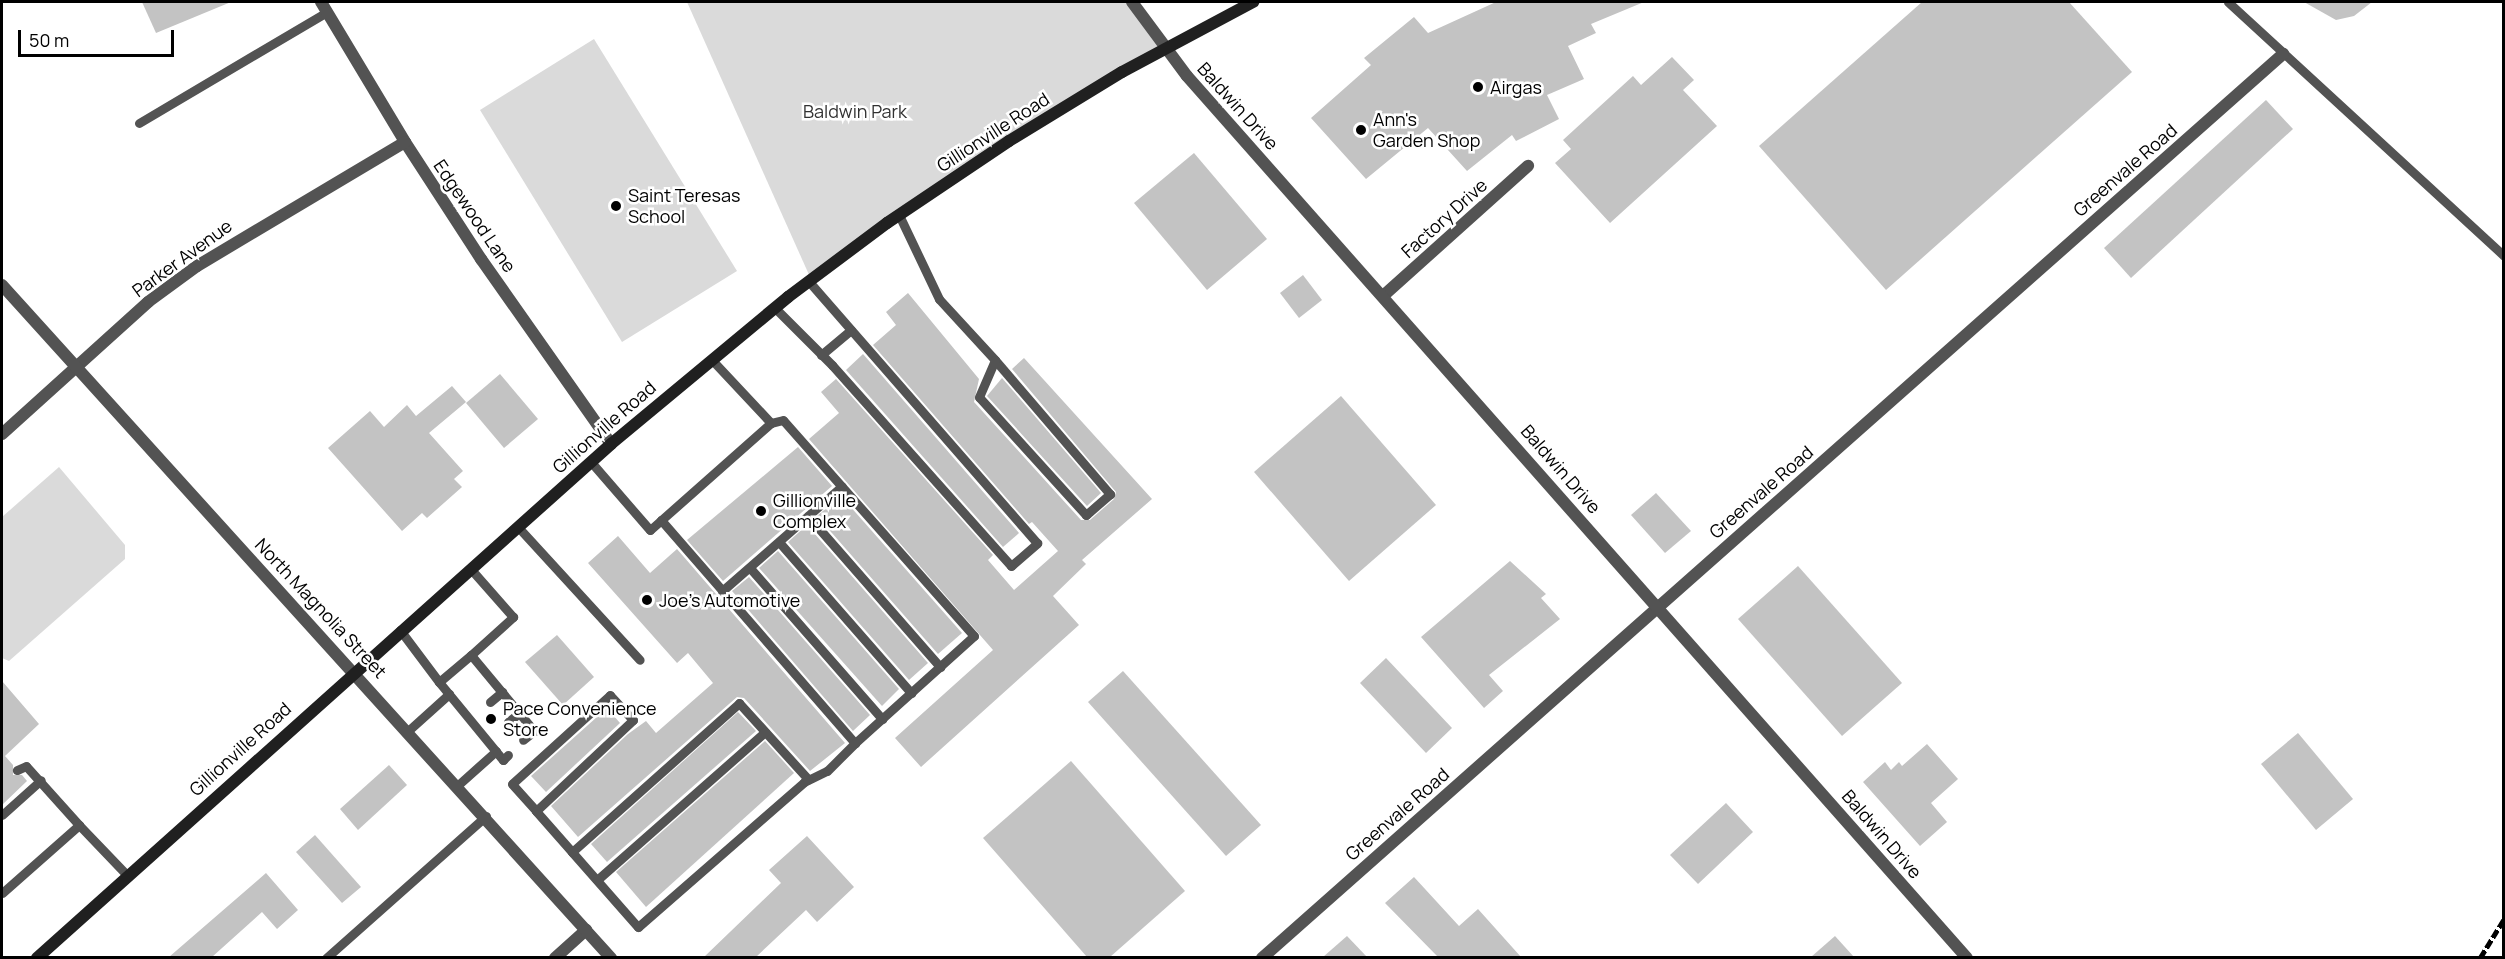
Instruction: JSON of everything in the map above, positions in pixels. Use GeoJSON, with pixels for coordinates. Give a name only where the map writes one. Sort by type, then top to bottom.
{"type":"FeatureCollection","features":[{"type":"Feature","properties":{"kind":"main road","name":"Gillionville Road"},"geometry":{"type":"LineString","coordinates":[[37,957],[355,673],[400,630],[611,444],[775,308],[899,215],[1009,141],[1165,49],[1253,2]]}},
{"type":"Feature","properties":{"kind":"street","name":"Baldwin Drive"},"geometry":{"type":"LineString","coordinates":[[1132,2],[1165,49],[1967,957]]}},
{"type":"Feature","properties":{"kind":"street","name":"Edgewood Lane"},"geometry":{"type":"LineString","coordinates":[[324,7],[405,142],[611,444]]}},
{"type":"Feature","properties":{"kind":"street","name":"Greenvale Road"},"geometry":{"type":"LineString","coordinates":[[1262,957],[2283,54]]}},
{"type":"Feature","properties":{"kind":"street","name":"Parker Avenue"},"geometry":{"type":"LineString","coordinates":[[2,434],[148,302],[196,266],[405,142]]}},
{"type":"Feature","properties":{"kind":"street","name":"Factory Drive"},"geometry":{"type":"LineString","coordinates":[[1383,296],[1528,166]]}},
{"type":"Feature","properties":{"kind":"street","name":"North Magnolia Street"},"geometry":{"type":"LineString","coordinates":[[2,285],[409,730],[611,957]]}},
{"type":"Feature","properties":{"kind":"street"},"geometry":{"type":"LineString","coordinates":[[555,957],[586,930]]}},
{"type":"Feature","properties":{"kind":"lane"},"geometry":{"type":"LineString","coordinates":[[2228,2],[2504,256]]}},
{"type":"Feature","properties":{"kind":"lane"},"geometry":{"type":"LineString","coordinates":[[139,123],[324,7]]}},
{"type":"Feature","properties":{"kind":"lane"},"geometry":{"type":"LineString","coordinates":[[899,215],[939,299],[995,360],[1110,494],[1086,515],[979,396],[995,360]]}},
{"type":"Feature","properties":{"kind":"lane"},"geometry":{"type":"LineString","coordinates":[[775,308],[821,355],[1011,566],[1037,543],[809,282]]}},
{"type":"Feature","properties":{"kind":"lane"},"geometry":{"type":"LineString","coordinates":[[821,355],[851,330]]}},
{"type":"Feature","properties":{"kind":"lane"},"geometry":{"type":"LineString","coordinates":[[712,360],[771,423]]}},
{"type":"Feature","properties":{"kind":"lane"},"geometry":{"type":"LineString","coordinates":[[536,811],[633,720],[610,695],[512,784],[638,927],[808,779],[826,771],[974,636],[783,420],[771,423],[650,530],[591,462]]}},
{"type":"Feature","properties":{"kind":"lane"},"geometry":{"type":"LineString","coordinates":[[722,591],[842,486]]}},
{"type":"Feature","properties":{"kind":"lane"},"geometry":{"type":"LineString","coordinates":[[808,516],[940,667]]}},
{"type":"Feature","properties":{"kind":"lane"},"geometry":{"type":"LineString","coordinates":[[661,520],[855,743]]}},
{"type":"Feature","properties":{"kind":"lane"},"geometry":{"type":"LineString","coordinates":[[518,527],[640,660]]}},
{"type":"Feature","properties":{"kind":"lane"},"geometry":{"type":"LineString","coordinates":[[779,542],[911,693]]}},
{"type":"Feature","properties":{"kind":"lane"},"geometry":{"type":"LineString","coordinates":[[439,682],[513,617],[470,568]]}},
{"type":"Feature","properties":{"kind":"lane"},"geometry":{"type":"LineString","coordinates":[[750,568],[882,718]]}},
{"type":"Feature","properties":{"kind":"lane"},"geometry":{"type":"LineString","coordinates":[[400,630],[439,682],[490,738],[503,760],[508,754]]}},
{"type":"Feature","properties":{"kind":"lane"},"geometry":{"type":"LineString","coordinates":[[471,655],[534,730],[523,740]]}},
{"type":"Feature","properties":{"kind":"lane"},"geometry":{"type":"LineString","coordinates":[[490,702],[502,692]]}},
{"type":"Feature","properties":{"kind":"lane"},"geometry":{"type":"LineString","coordinates":[[409,730],[449,694]]}},
{"type":"Feature","properties":{"kind":"lane"},"geometry":{"type":"LineString","coordinates":[[572,852],[739,703],[808,779]]}},
{"type":"Feature","properties":{"kind":"lane"},"geometry":{"type":"LineString","coordinates":[[508,722],[519,713]]}},
{"type":"Feature","properties":{"kind":"lane"},"geometry":{"type":"LineString","coordinates":[[597,880],[765,732]]}},
{"type":"Feature","properties":{"kind":"lane"},"geometry":{"type":"LineString","coordinates":[[458,785],[496,751]]}},
{"type":"Feature","properties":{"kind":"lane"},"geometry":{"type":"LineString","coordinates":[[17,770],[26,766],[41,780],[127,876]]}},
{"type":"Feature","properties":{"kind":"lane"},"geometry":{"type":"LineString","coordinates":[[2,815],[41,780]]}},
{"type":"Feature","properties":{"kind":"lane"},"geometry":{"type":"LineString","coordinates":[[326,957],[486,816]]}},
{"type":"Feature","properties":{"kind":"lane"},"geometry":{"type":"LineString","coordinates":[[2,893],[79,825]]}},
{"type":"Feature","properties":{"kind":"green space","name":"Baldwin Park"},"geometry":{"type":"Polygon","coordinates":[[[687,2],[1130,2],[1162,48],[810,277],[687,2]]]}},
{"type":"Feature","properties":{"kind":"green space"},"geometry":{"type":"Polygon","coordinates":[[[594,39],[737,271],[622,342],[480,110],[594,39]]]}},
{"type":"Feature","properties":{"kind":"green space"},"geometry":{"type":"Polygon","coordinates":[[[59,467],[125,545],[125,559],[9,661],[2,658],[2,517],[59,467]]]}},
{"type":"Feature","properties":{"kind":"building"},"geometry":{"type":"Polygon","coordinates":[[[142,2],[231,2],[156,33],[142,2]]]}},
{"type":"Feature","properties":{"kind":"building","name":"Airgas"},"geometry":{"type":"Polygon","coordinates":[[[1496,2],[1644,2],[1591,24],[1596,33],[1568,46],[1584,79],[1547,95],[1559,119],[1516,141],[1512,135],[1467,171],[1428,128],[1366,179],[1311,118],[1371,65],[1364,58],[1414,17],[1428,33],[1496,2]]]}},
{"type":"Feature","properties":{"kind":"building"},"geometry":{"type":"Polygon","coordinates":[[[1922,2],[2069,2],[2132,72],[1886,290],[1759,146],[1922,2]]]}},
{"type":"Feature","properties":{"kind":"building"},"geometry":{"type":"Polygon","coordinates":[[[2304,2],[2372,2],[2354,16],[2336,20],[2304,2]]]}},
{"type":"Feature","properties":{"kind":"building"},"geometry":{"type":"Polygon","coordinates":[[[1672,57],[1694,80],[1683,90],[1717,126],[1610,223],[1555,163],[1571,149],[1563,140],[1633,76],[1641,85],[1672,57]]]}},
{"type":"Feature","properties":{"kind":"building"},"geometry":{"type":"Polygon","coordinates":[[[2266,100],[2293,129],[2131,278],[2104,248],[2266,100]]]}},
{"type":"Feature","properties":{"kind":"building"},"geometry":{"type":"Polygon","coordinates":[[[1194,153],[1267,239],[1207,290],[1134,203],[1194,153]]]}},
{"type":"Feature","properties":{"kind":"building"},"geometry":{"type":"Polygon","coordinates":[[[1303,275],[1322,300],[1299,318],[1280,293],[1303,275]]]}},
{"type":"Feature","properties":{"kind":"building"},"geometry":{"type":"Polygon","coordinates":[[[908,293],[979,379],[974,402],[1081,520],[1090,520],[1114,499],[1116,492],[1012,369],[1024,358],[1152,499],[1082,560],[1086,564],[1053,596],[1079,625],[921,767],[895,738],[993,650],[809,439],[839,413],[821,392],[836,379],[993,555],[988,560],[1014,590],[1058,551],[1032,522],[1029,524],[873,345],[896,325],[886,312],[908,293]]]}},
{"type":"Feature","properties":{"kind":"building"},"geometry":{"type":"Polygon","coordinates":[[[863,354],[1019,533],[1003,547],[846,370],[863,354]]]}},
{"type":"Feature","properties":{"kind":"building"},"geometry":{"type":"Polygon","coordinates":[[[500,374],[538,419],[504,448],[466,403],[500,374]]]}},
{"type":"Feature","properties":{"kind":"building"},"geometry":{"type":"Polygon","coordinates":[[[1002,378],[1101,493],[1087,506],[987,396],[1002,378]]]}},
{"type":"Feature","properties":{"kind":"building"},"geometry":{"type":"Polygon","coordinates":[[[452,386],[466,402],[429,433],[463,471],[454,479],[462,487],[427,518],[422,513],[402,531],[328,448],[370,411],[384,427],[407,405],[416,416],[452,386]]]}},
{"type":"Feature","properties":{"kind":"building"},"geometry":{"type":"Polygon","coordinates":[[[1341,396],[1436,505],[1349,581],[1254,472],[1341,396]]]}},
{"type":"Feature","properties":{"kind":"building","name":"Gillionville Complex"},"geometry":{"type":"Polygon","coordinates":[[[798,447],[832,486],[723,581],[687,540],[798,447]]]}},
{"type":"Feature","properties":{"kind":"building"},"geometry":{"type":"Polygon","coordinates":[[[1656,493],[1691,531],[1665,553],[1631,515],[1656,493]]]}},
{"type":"Feature","properties":{"kind":"building"},"geometry":{"type":"Polygon","coordinates":[[[841,496],[962,633],[938,654],[817,516],[841,496]]]}},
{"type":"Feature","properties":{"kind":"building"},"geometry":{"type":"Polygon","coordinates":[[[807,525],[928,663],[909,680],[788,542],[807,525]]]}},
{"type":"Feature","properties":{"kind":"building"},"geometry":{"type":"Polygon","coordinates":[[[618,536],[650,573],[677,549],[845,743],[810,771],[744,698],[737,697],[578,837],[551,806],[628,734],[646,721],[656,733],[713,683],[688,653],[677,663],[588,563],[618,536]]]}},
{"type":"Feature","properties":{"kind":"building"},"geometry":{"type":"Polygon","coordinates":[[[778,551],[899,689],[882,706],[759,568],[778,551]]]}},
{"type":"Feature","properties":{"kind":"building"},"geometry":{"type":"Polygon","coordinates":[[[1510,561],[1546,594],[1541,598],[1560,619],[1489,675],[1503,691],[1484,708],[1421,637],[1510,561]]]}},
{"type":"Feature","properties":{"kind":"building"},"geometry":{"type":"Polygon","coordinates":[[[1798,566],[1902,683],[1842,736],[1738,619],[1798,566]]]}},
{"type":"Feature","properties":{"kind":"building"},"geometry":{"type":"Polygon","coordinates":[[[749,577],[870,715],[853,731],[732,591],[749,577]]]}},
{"type":"Feature","properties":{"kind":"building"},"geometry":{"type":"Polygon","coordinates":[[[557,635],[594,677],[563,705],[525,662],[557,635]]]}},
{"type":"Feature","properties":{"kind":"building"},"geometry":{"type":"Polygon","coordinates":[[[1386,658],[1452,728],[1426,753],[1360,683],[1386,658]]]}},
{"type":"Feature","properties":{"kind":"building"},"geometry":{"type":"Polygon","coordinates":[[[1123,671],[1261,825],[1226,856],[1088,702],[1123,671]]]}},
{"type":"Feature","properties":{"kind":"building"},"geometry":{"type":"Polygon","coordinates":[[[2,681],[39,724],[5,756],[13,765],[13,775],[22,775],[27,781],[2,805],[2,681]]]}},
{"type":"Feature","properties":{"kind":"building"},"geometry":{"type":"Polygon","coordinates":[[[607,708],[620,723],[546,792],[531,776],[607,708]]]}},
{"type":"Feature","properties":{"kind":"building"},"geometry":{"type":"Polygon","coordinates":[[[738,712],[756,731],[607,862],[591,844],[738,712]]]}},
{"type":"Feature","properties":{"kind":"building"},"geometry":{"type":"Polygon","coordinates":[[[2298,733],[2353,799],[2316,830],[2261,764],[2298,733]]]}},
{"type":"Feature","properties":{"kind":"building"},"geometry":{"type":"Polygon","coordinates":[[[765,741],[794,773],[646,907],[616,872],[765,741]]]}},
{"type":"Feature","properties":{"kind":"building"},"geometry":{"type":"Polygon","coordinates":[[[1927,744],[1958,779],[1931,803],[1947,822],[1920,846],[1863,782],[1885,762],[1891,770],[1899,762],[1902,766],[1927,744]]]}},
{"type":"Feature","properties":{"kind":"building"},"geometry":{"type":"Polygon","coordinates":[[[1071,761],[1185,891],[1110,957],[1087,957],[983,838],[1071,761]]]}},
{"type":"Feature","properties":{"kind":"building"},"geometry":{"type":"Polygon","coordinates":[[[389,765],[407,785],[358,830],[340,809],[389,765]]]}},
{"type":"Feature","properties":{"kind":"building"},"geometry":{"type":"Polygon","coordinates":[[[1726,803],[1753,832],[1698,884],[1670,855],[1726,803]]]}},
{"type":"Feature","properties":{"kind":"building"},"geometry":{"type":"Polygon","coordinates":[[[315,835],[361,887],[342,903],[296,852],[315,835]]]}},
{"type":"Feature","properties":{"kind":"building"},"geometry":{"type":"Polygon","coordinates":[[[807,836],[854,887],[817,922],[806,910],[756,957],[704,957],[781,883],[769,870],[807,836]]]}},
{"type":"Feature","properties":{"kind":"building"},"geometry":{"type":"Polygon","coordinates":[[[266,873],[298,910],[277,929],[262,912],[212,957],[169,957],[266,873]]]}},
{"type":"Feature","properties":{"kind":"building"},"geometry":{"type":"Polygon","coordinates":[[[1414,877],[1459,926],[1478,909],[1521,957],[1438,957],[1385,903],[1414,877]]]}},
{"type":"Feature","properties":{"kind":"building"},"geometry":{"type":"Polygon","coordinates":[[[1347,936],[1367,957],[1323,957],[1347,936]]]}},
{"type":"Feature","properties":{"kind":"building"},"geometry":{"type":"Polygon","coordinates":[[[1835,936],[1854,957],[1811,957],[1835,936]]]}},
{"type":"Feature","properties":{"kind":"railway"},"geometry":{"type":"LineString","coordinates":[[2480,958],[2504,919]]}},
{"type":"Feature","properties":{"kind":"place","name":"Airgas"},"geometry":{"type":"Point","coordinates":[1478,87]}},
{"type":"Feature","properties":{"kind":"place","name":"Ann's Garden Shop"},"geometry":{"type":"Point","coordinates":[1361,130]}},
{"type":"Feature","properties":{"kind":"place","name":"Saint Teresas School"},"geometry":{"type":"Point","coordinates":[616,206]}},
{"type":"Feature","properties":{"kind":"place","name":"Gillionville Complex"},"geometry":{"type":"Point","coordinates":[761,511]}},
{"type":"Feature","properties":{"kind":"place","name":"Joe's Automotive"},"geometry":{"type":"Point","coordinates":[647,600]}},
{"type":"Feature","properties":{"kind":"place","name":"Pace Convenience Store"},"geometry":{"type":"Point","coordinates":[491,719]}}]}
